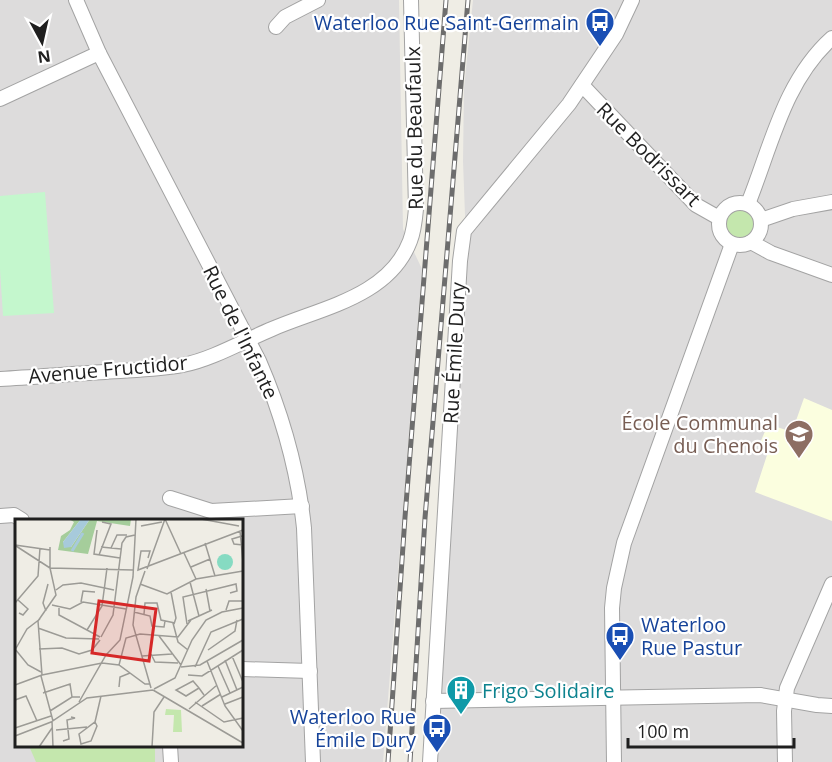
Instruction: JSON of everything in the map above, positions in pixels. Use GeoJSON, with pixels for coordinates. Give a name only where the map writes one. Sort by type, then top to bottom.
{"type":"FeatureCollection","features":[{"type":"Feature","properties":{"kind":"street","name":"Rue de l'Infante"},"geometry":{"type":"LineString","coordinates":[[76,0],[99,53],[271,388],[289,446],[302,506],[307,566],[313,762]]}},
{"type":"Feature","properties":{"kind":"street"},"geometry":{"type":"LineString","coordinates":[[276,27],[285,16],[318,0]]}},
{"type":"Feature","properties":{"kind":"street","name":"Rue du Beaufaulx"},"geometry":{"type":"LineString","coordinates":[[248,340],[359,294],[378,282],[394,267],[410,241],[416,209],[411,0]]}},
{"type":"Feature","properties":{"kind":"street","name":"Rue Émile Dury"},"geometry":{"type":"LineString","coordinates":[[429,762],[461,243],[464,231],[569,104],[616,33],[632,0]]}},
{"type":"Feature","properties":{"kind":"street"},"geometry":{"type":"LineString","coordinates":[[748,204],[800,75],[832,38]]}},
{"type":"Feature","properties":{"kind":"street"},"geometry":{"type":"LineString","coordinates":[[0,99],[99,53]]}},
{"type":"Feature","properties":{"kind":"street","name":"Rue Bodrissart"},"geometry":{"type":"LineString","coordinates":[[582,85],[696,205],[719,218]]}},
{"type":"Feature","properties":{"kind":"street"},"geometry":{"type":"LineString","coordinates":[[761,220],[793,209],[832,202]]}},
{"type":"Feature","properties":{"kind":"street"},"geometry":{"type":"LineString","coordinates":[[732,204],[748,204],[758,213],[761,220],[760,233],[751,242],[740,246],[732,244],[723,236],[719,218],[732,204]]}},
{"type":"Feature","properties":{"kind":"street"},"geometry":{"type":"LineString","coordinates":[[751,242],[771,253],[832,275]]}},
{"type":"Feature","properties":{"kind":"street"},"geometry":{"type":"LineString","coordinates":[[614,762],[612,608],[618,564],[732,244]]}},
{"type":"Feature","properties":{"kind":"street","name":"Avenue Fructidor"},"geometry":{"type":"LineString","coordinates":[[0,379],[184,365],[248,340]]}},
{"type":"Feature","properties":{"kind":"street"},"geometry":{"type":"LineString","coordinates":[[170,498],[211,511],[302,506]]}},
{"type":"Feature","properties":{"kind":"street"},"geometry":{"type":"LineString","coordinates":[[0,516],[14,515],[20,519]]}},
{"type":"Feature","properties":{"kind":"street"},"geometry":{"type":"LineString","coordinates":[[785,762],[787,688],[832,584]]}},
{"type":"Feature","properties":{"kind":"street"},"geometry":{"type":"LineString","coordinates":[[243,669],[310,671]]}},
{"type":"Feature","properties":{"kind":"street"},"geometry":{"type":"LineString","coordinates":[[433,701],[760,695],[832,706]]}},
{"type":"Feature","properties":{"kind":"street"},"geometry":{"type":"LineString","coordinates":[[170,747],[171,762]]}},
{"type":"Feature","properties":{"kind":"shaded area"},"geometry":{"type":"Polygon","coordinates":[[[0,0],[399,0],[403,229],[422,269],[383,762],[0,762],[0,0]]]}},
{"type":"Feature","properties":{"kind":"shaded area"},"geometry":{"type":"Polygon","coordinates":[[[473,0],[832,0],[832,762],[437,762],[466,242],[463,161],[464,88],[473,0]]]}},
{"type":"Feature","properties":{"kind":"shaded area","name":"École Communal du Chenois"},"geometry":{"type":"Polygon","coordinates":[[[804,398],[832,410],[832,521],[755,492],[768,452],[758,448],[768,424],[792,432],[804,398]]]}},
{"type":"Feature","properties":{"kind":"green space"},"geometry":{"type":"Polygon","coordinates":[[[45,192],[54,313],[3,316],[0,269],[0,196],[45,192]]]}},
{"type":"Feature","properties":{"kind":"green space"},"geometry":{"type":"Polygon","coordinates":[[[740,208],[751,213],[756,224],[751,235],[740,240],[729,235],[724,224],[729,213],[740,208]]]}},
{"type":"Feature","properties":{"kind":"green space"},"geometry":{"type":"Polygon","coordinates":[[[29,747],[156,747],[155,762],[36,762],[29,747]]]}},
{"type":"Feature","properties":{"kind":"railway"},"geometry":{"type":"LineString","coordinates":[[388,762],[446,0]]}},
{"type":"Feature","properties":{"kind":"railway"},"geometry":{"type":"LineString","coordinates":[[410,762],[425,518],[468,0]]}},
{"type":"Feature","properties":{"kind":"place","name":"Waterloo Rue Saint-Germain"},"geometry":{"type":"Point","coordinates":[600,48]}},
{"type":"Feature","properties":{"kind":"place","name":"École Communal du Chenois"},"geometry":{"type":"Point","coordinates":[799,460]}},
{"type":"Feature","properties":{"kind":"place","name":"Waterloo Rue Pastur"},"geometry":{"type":"Point","coordinates":[620,662]}},
{"type":"Feature","properties":{"kind":"place","name":"Frigo Solidaire"},"geometry":{"type":"Point","coordinates":[461,716]}},
{"type":"Feature","properties":{"kind":"place","name":"Waterloo Rue Émile Dury"},"geometry":{"type":"Point","coordinates":[437,754]}}]}
